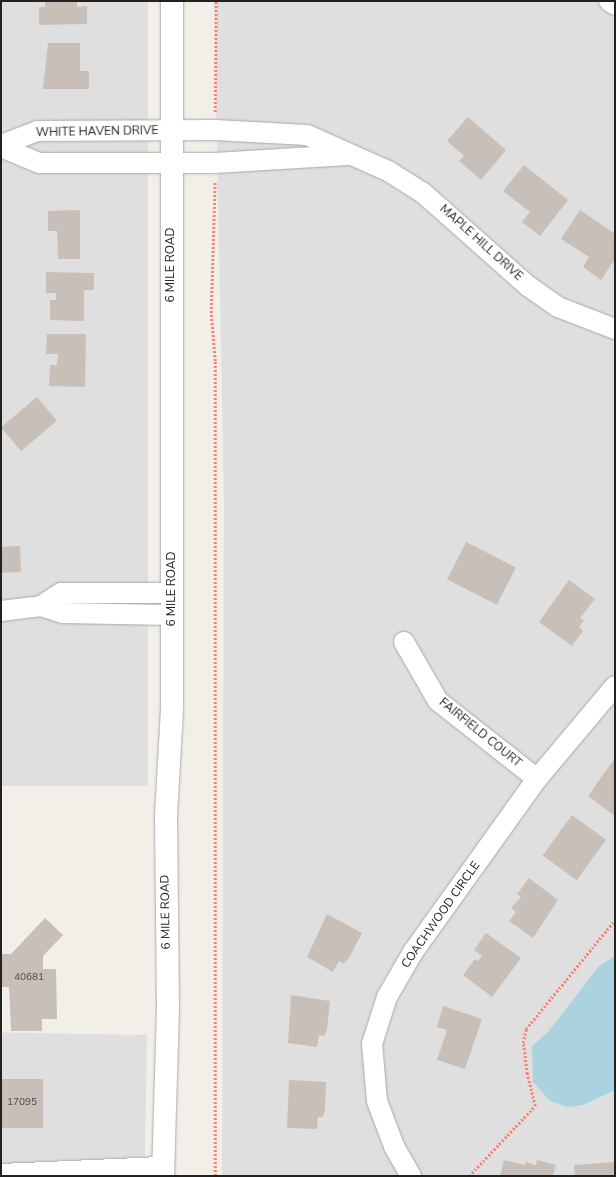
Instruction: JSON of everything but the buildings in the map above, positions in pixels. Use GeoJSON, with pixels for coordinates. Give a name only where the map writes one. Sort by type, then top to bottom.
{"type":"FeatureCollection","features":[{"type":"Feature","properties":{"kind":"street","name":"6 MILE ROAD"},"geometry":{"type":"LineString","coordinates":[[163,1172],[172,615],[172,1]]}},
{"type":"Feature","properties":{"kind":"street"},"geometry":{"type":"LineString","coordinates":[[610,1],[615,5]]}},
{"type":"Feature","properties":{"kind":"street","name":"MAPLE HILL DRIVE"},"geometry":{"type":"LineString","coordinates":[[171,130],[215,130],[307,134],[347,155],[388,171],[422,192],[528,286],[558,307],[615,329]]}},
{"type":"Feature","properties":{"kind":"street","name":"WHITE HAVEN DRIVE"},"geometry":{"type":"LineString","coordinates":[[1,146],[37,131],[171,130]]}},
{"type":"Feature","properties":{"kind":"street","name":"WHITE HAVEN DRIVE"},"geometry":{"type":"LineString","coordinates":[[1,146],[39,163],[171,163]]}},
{"type":"Feature","properties":{"kind":"street","name":"MAPLE HILL DRIVE"},"geometry":{"type":"LineString","coordinates":[[171,163],[215,163],[347,155]]}},
{"type":"Feature","properties":{"kind":"street"},"geometry":{"type":"LineString","coordinates":[[41,606],[61,593],[172,593]]}},
{"type":"Feature","properties":{"kind":"street"},"geometry":{"type":"LineString","coordinates":[[1,611],[41,606],[62,613],[172,615]]}},
{"type":"Feature","properties":{"kind":"street","name":"FAIRFIELD COURT"},"geometry":{"type":"LineString","coordinates":[[404,642],[438,701],[537,779]]}},
{"type":"Feature","properties":{"kind":"street","name":"COACHWOOD CIRCLE"},"geometry":{"type":"LineString","coordinates":[[411,1176],[394,1146],[378,1101],[372,1044],[387,997],[413,952],[537,779],[615,686]]}},
{"type":"Feature","properties":{"kind":"street"},"geometry":{"type":"LineString","coordinates":[[1,1174],[163,1172]]}},
{"type":"Feature","properties":{"kind":"path"},"geometry":{"type":"LineString","coordinates":[[215,130],[216,1]]}},
{"type":"Feature","properties":{"kind":"path"},"geometry":{"type":"LineString","coordinates":[[214,1176],[214,362],[211,314],[215,163]]}},
{"type":"Feature","properties":{"kind":"path"},"geometry":{"type":"LineString","coordinates":[[469,1176],[535,1106],[526,1074],[523,1043],[526,1029],[615,920]]}},
{"type":"Feature","properties":{"kind":"shaded area"},"geometry":{"type":"Polygon","coordinates":[[[1,1],[148,1],[148,786],[1,786],[1,1]]]}},
{"type":"Feature","properties":{"kind":"shaded area"},"geometry":{"type":"Polygon","coordinates":[[[214,1],[615,1],[615,1176],[222,1176],[224,500],[214,1]]]}},
{"type":"Feature","properties":{"kind":"shaded area"},"geometry":{"type":"Polygon","coordinates":[[[1,1032],[147,1035],[145,1176],[1,1173],[1,1032]]]}},
{"type":"Feature","properties":{"kind":"water"},"geometry":{"type":"Polygon","coordinates":[[[615,956],[615,1090],[583,1105],[568,1107],[550,1101],[533,1082],[532,1046],[548,1032],[599,966],[615,956]]]}}]}
